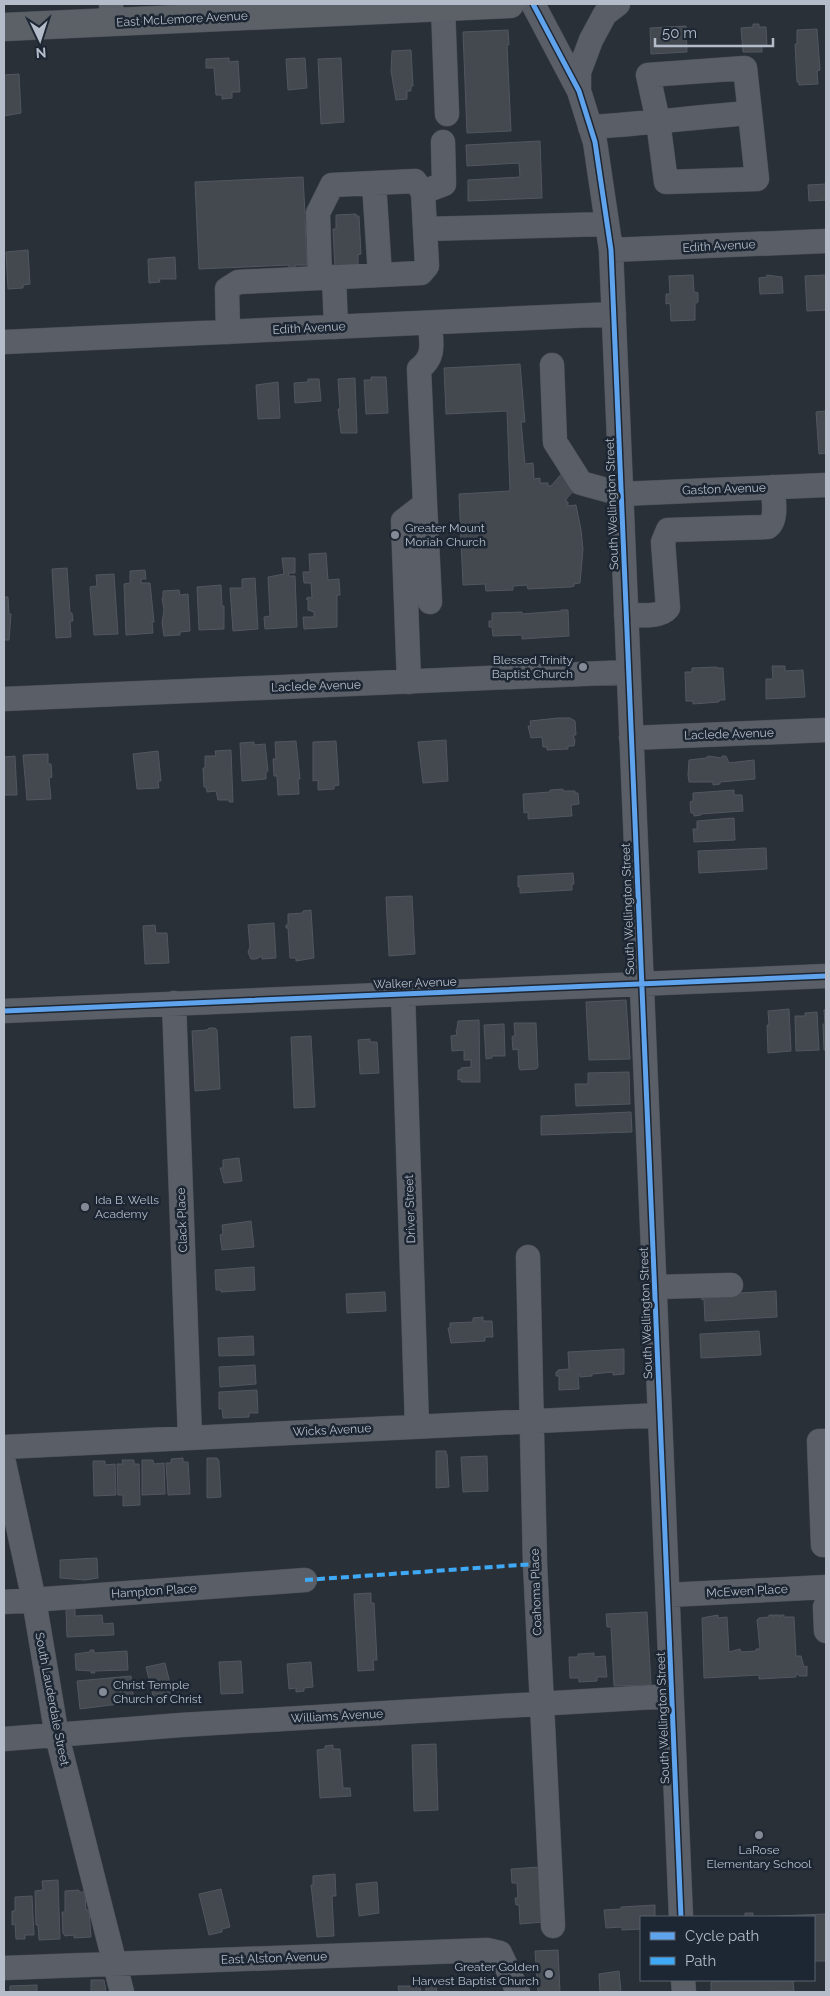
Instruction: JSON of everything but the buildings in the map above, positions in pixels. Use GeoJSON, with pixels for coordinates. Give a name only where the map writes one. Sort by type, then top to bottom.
{"type":"FeatureCollection","features":[{"type":"Feature","properties":{"kind":"main road","name":"East McLemore Avenue"},"geometry":{"type":"LineString","coordinates":[[4,27],[112,13],[510,4]]}},
{"type":"Feature","properties":{"kind":"street","name":"South Wellington Street"},"geometry":{"type":"LineString","coordinates":[[533,4],[579,90],[595,142],[611,250],[681,1916]]}},
{"type":"Feature","properties":{"kind":"street"},"geometry":{"type":"LineString","coordinates":[[579,90],[579,72],[591,40],[605,14],[618,4]]}},
{"type":"Feature","properties":{"kind":"street"},"geometry":{"type":"LineString","coordinates":[[434,6],[447,114]]}},
{"type":"Feature","properties":{"kind":"street"},"geometry":{"type":"LineString","coordinates":[[745,68],[750,113],[757,179],[666,182],[658,121],[648,75],[745,68]]}},
{"type":"Feature","properties":{"kind":"street"},"geometry":{"type":"LineString","coordinates":[[590,127],[750,113]]}},
{"type":"Feature","properties":{"kind":"street"},"geometry":{"type":"LineString","coordinates":[[423,192],[444,184],[443,142]]}},
{"type":"Feature","properties":{"kind":"street"},"geometry":{"type":"LineString","coordinates":[[228,332],[227,289],[238,282],[327,278],[421,273],[427,266],[423,192],[415,181],[332,185],[318,213],[327,278],[336,327]]}},
{"type":"Feature","properties":{"kind":"street"},"geometry":{"type":"LineString","coordinates":[[374,183],[380,275]]}},
{"type":"Feature","properties":{"kind":"street"},"geometry":{"type":"LineString","coordinates":[[425,229],[607,224]]}},
{"type":"Feature","properties":{"kind":"street","name":"Edith Avenue"},"geometry":{"type":"LineString","coordinates":[[611,250],[826,240]]}},
{"type":"Feature","properties":{"kind":"street","name":"Edith Avenue"},"geometry":{"type":"LineString","coordinates":[[4,342],[614,314]]}},
{"type":"Feature","properties":{"kind":"street"},"geometry":{"type":"LineString","coordinates":[[430,323],[432,356],[419,369],[430,602]]}},
{"type":"Feature","properties":{"kind":"street","name":"Gaston Avenue"},"geometry":{"type":"LineString","coordinates":[[552,365],[556,442],[581,483],[621,494],[826,485]]}},
{"type":"Feature","properties":{"kind":"street"},"geometry":{"type":"LineString","coordinates":[[626,615],[659,614],[665,612],[668,608],[664,542],[668,530],[768,527],[772,524],[773,518],[773,487]]}},
{"type":"Feature","properties":{"kind":"street"},"geometry":{"type":"LineString","coordinates":[[409,682],[403,521],[425,504]]}},
{"type":"Feature","properties":{"kind":"street","name":"Laclede Avenue"},"geometry":{"type":"LineString","coordinates":[[4,699],[628,672]]}},
{"type":"Feature","properties":{"kind":"street","name":"Laclede Avenue"},"geometry":{"type":"LineString","coordinates":[[631,738],[826,730]]}},
{"type":"Feature","properties":{"kind":"street","name":"Walker Avenue"},"geometry":{"type":"LineString","coordinates":[[4,1011],[826,976]]}},
{"type":"Feature","properties":{"kind":"street","name":"Driver Street"},"geometry":{"type":"LineString","coordinates":[[404,993],[417,1426]]}},
{"type":"Feature","properties":{"kind":"street","name":"Clack Place"},"geometry":{"type":"LineString","coordinates":[[174,1003],[190,1438]]}},
{"type":"Feature","properties":{"kind":"street","name":"Coahoma Place"},"geometry":{"type":"LineString","coordinates":[[528,1257],[534,1564],[553,1926]]}},
{"type":"Feature","properties":{"kind":"street"},"geometry":{"type":"LineString","coordinates":[[655,1287],[731,1285]]}},
{"type":"Feature","properties":{"kind":"street","name":"Wicks Avenue"},"geometry":{"type":"LineString","coordinates":[[4,1447],[660,1415]]}},
{"type":"Feature","properties":{"kind":"street"},"geometry":{"type":"LineString","coordinates":[[822,1441],[825,1545]]}},
{"type":"Feature","properties":{"kind":"street","name":"South Lauderdale Street"},"geometry":{"type":"LineString","coordinates":[[4,1463],[34,1600],[56,1736],[122,1992]]}},
{"type":"Feature","properties":{"kind":"street","name":"Hampton Place"},"geometry":{"type":"LineString","coordinates":[[4,1602],[305,1580]]}},
{"type":"Feature","properties":{"kind":"street","name":"McEwen Place"},"geometry":{"type":"LineString","coordinates":[[668,1596],[826,1597]]}},
{"type":"Feature","properties":{"kind":"street"},"geometry":{"type":"LineString","coordinates":[[826,1597],[826,1631]]}},
{"type":"Feature","properties":{"kind":"street","name":"Williams Avenue"},"geometry":{"type":"LineString","coordinates":[[4,1738],[56,1736],[181,1725],[671,1696]]}},
{"type":"Feature","properties":{"kind":"street","name":"East Alston Avenue"},"geometry":{"type":"LineString","coordinates":[[4,1968],[487,1950],[500,1953],[518,1992]]}},
{"type":"Feature","properties":{"kind":"marked path"},"geometry":{"type":"LineString","coordinates":[[305,1580],[535,1564]]}},
{"type":"Feature","properties":{"kind":"cycle path"},"geometry":{"type":"LineString","coordinates":[[533,4],[579,91],[595,142],[611,250],[681,1916]]}},
{"type":"Feature","properties":{"kind":"cycle path"},"geometry":{"type":"LineString","coordinates":[[4,1011],[826,976]]}},
{"type":"Feature","properties":{"kind":"place","name":"Greater Mount Moriah Church"},"geometry":{"type":"Point","coordinates":[395,535]}},
{"type":"Feature","properties":{"kind":"place","name":"Blessed Trinity Baptist Church"},"geometry":{"type":"Point","coordinates":[583,667]}},
{"type":"Feature","properties":{"kind":"place","name":"Ida B. Wells Academy"},"geometry":{"type":"Point","coordinates":[85,1207]}},
{"type":"Feature","properties":{"kind":"place","name":"Christ Temple Church of Christ"},"geometry":{"type":"Point","coordinates":[103,1692]}},
{"type":"Feature","properties":{"kind":"place","name":"LaRose Elementary School"},"geometry":{"type":"Point","coordinates":[759,1835]}},
{"type":"Feature","properties":{"kind":"place","name":"Greater Golden Harvest Baptist Church"},"geometry":{"type":"Point","coordinates":[549,1974]}}]}
